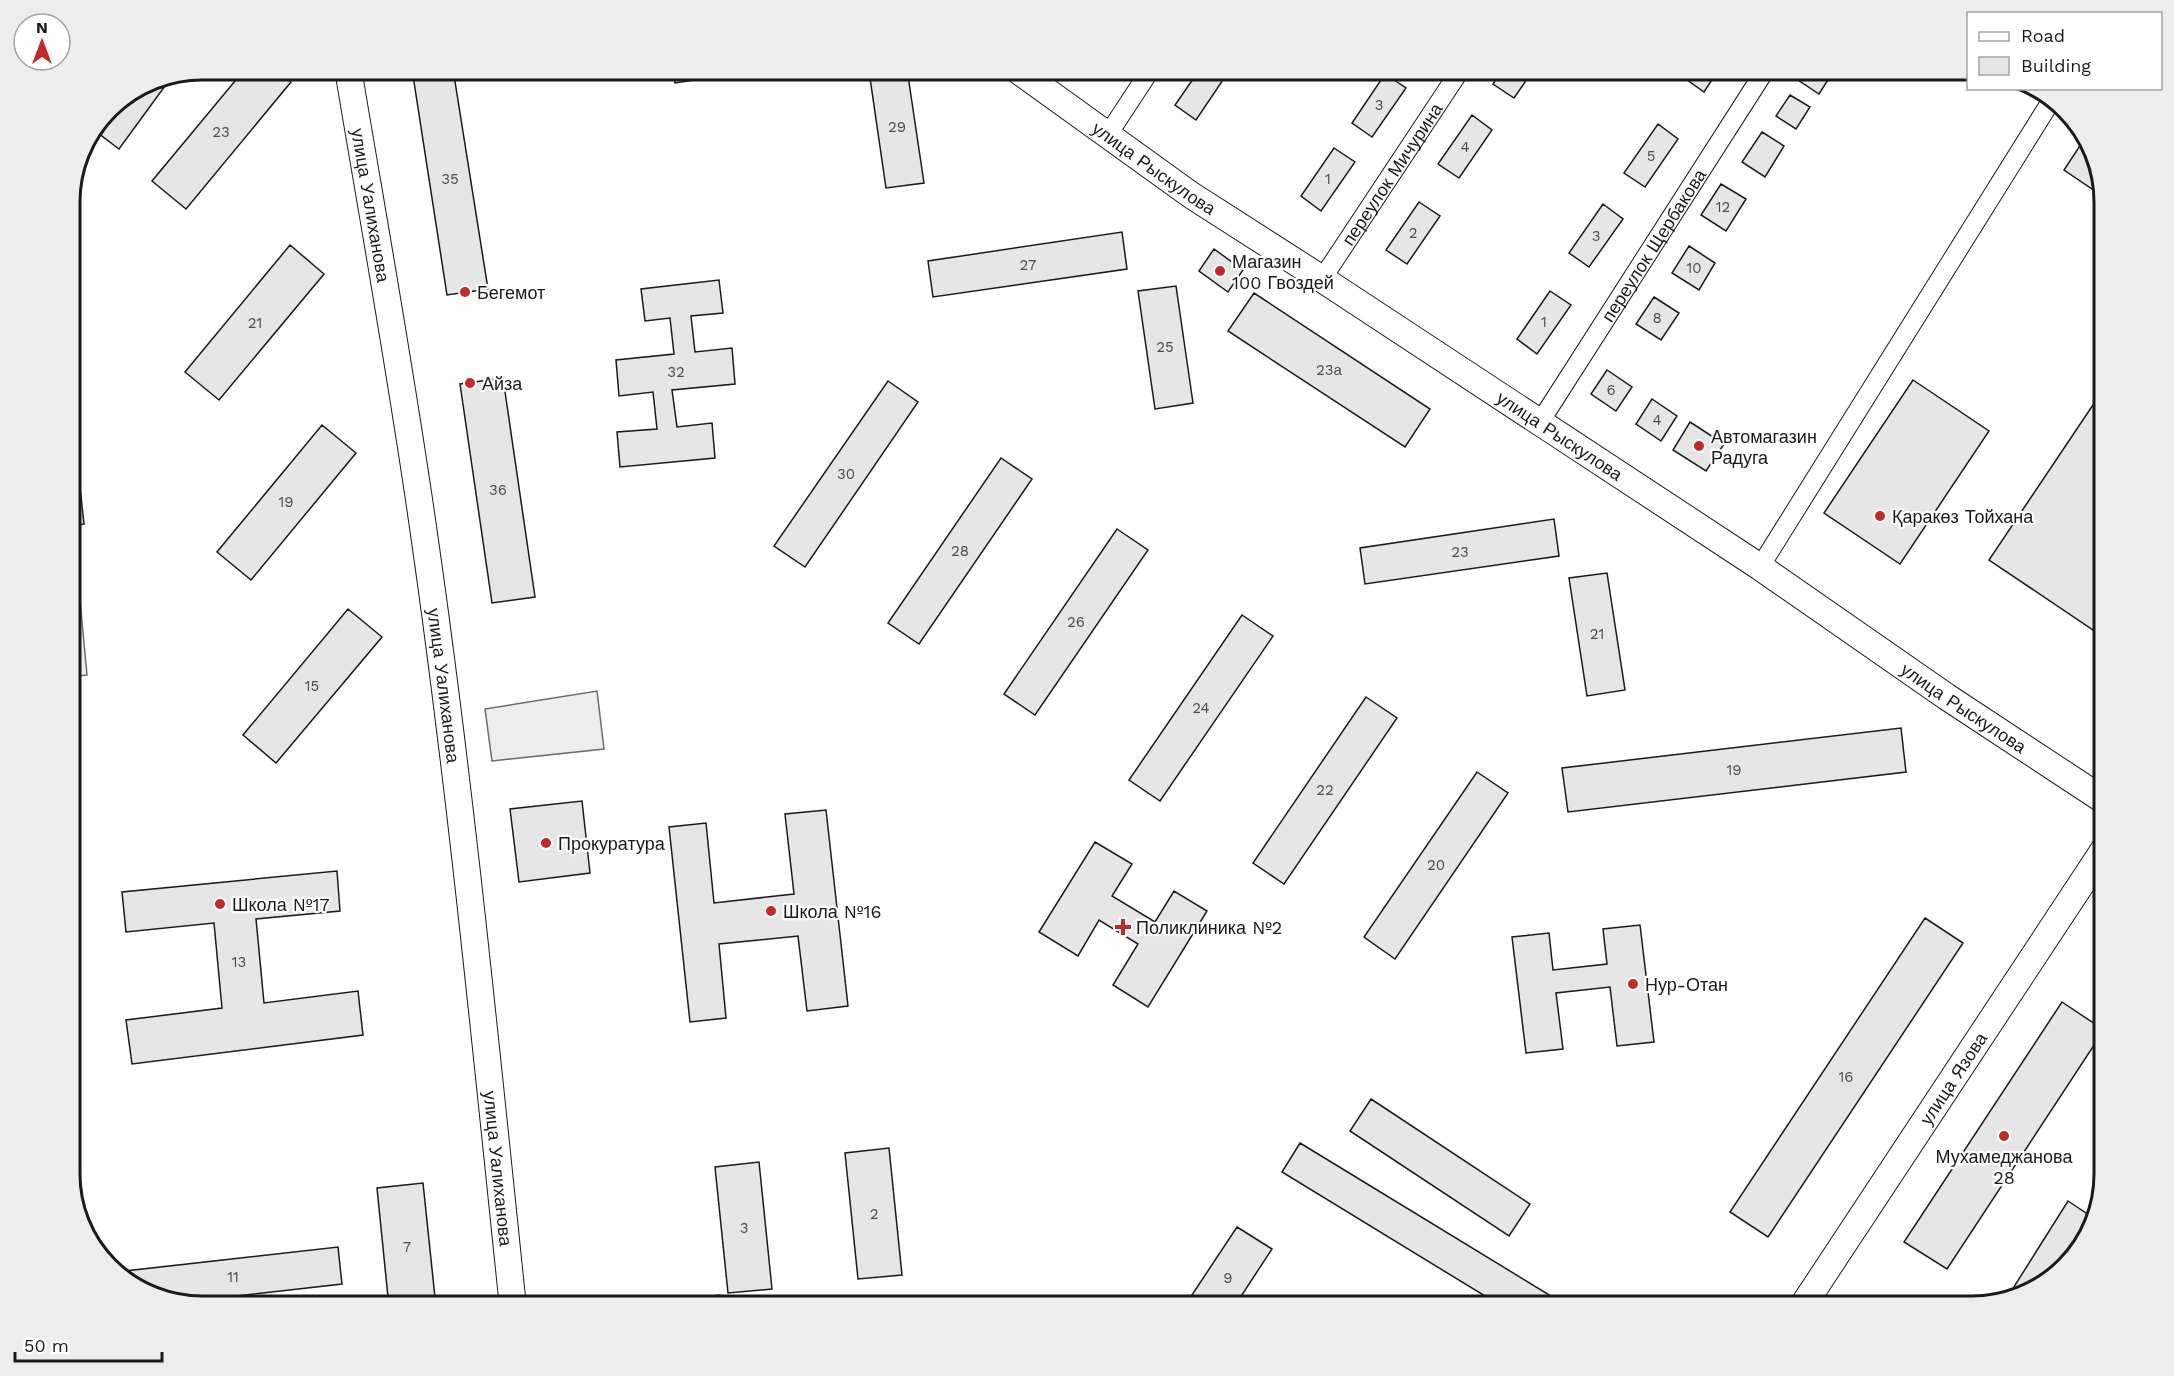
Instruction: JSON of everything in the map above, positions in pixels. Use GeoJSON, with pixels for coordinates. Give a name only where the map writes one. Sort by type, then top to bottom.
{"type":"FeatureCollection","features":[{"type":"Feature","properties":{"kind":"street"},"geometry":{"type":"LineString","coordinates":[[1107,136],[1144,79]]}},
{"type":"Feature","properties":{"kind":"street","name":"переулок Мичурина"},"geometry":{"type":"LineString","coordinates":[[1322,279],[1454,79]]}},
{"type":"Feature","properties":{"kind":"street","name":"переулок Щербакова"},"geometry":{"type":"LineString","coordinates":[[1540,422],[1760,79]]}},
{"type":"Feature","properties":{"kind":"street","name":"улица Уалиханова"},"geometry":{"type":"LineString","coordinates":[[350,80],[398,358],[424,537],[475,940],[512,1296]]}},
{"type":"Feature","properties":{"kind":"street","name":"улица Рыскулова"},"geometry":{"type":"LineString","coordinates":[[1030,80],[1191,195],[1760,567],[1947,697],[2094,794]]}},
{"type":"Feature","properties":{"kind":"street"},"geometry":{"type":"LineString","coordinates":[[1760,567],[2048,106]]}},
{"type":"Feature","properties":{"kind":"street","name":"улица Язова"},"geometry":{"type":"LineString","coordinates":[[1809,1296],[2094,865]]}},
{"type":"Feature","properties":{"kind":"shaded area"},"geometry":{"type":"Polygon","coordinates":[[[80,600],[87,675],[80,676],[80,600]]]}},
{"type":"Feature","properties":{"kind":"shaded area"},"geometry":{"type":"Polygon","coordinates":[[[597,691],[604,749],[492,761],[485,709],[597,691]]]}},
{"type":"Feature","properties":{"kind":"building"},"geometry":{"type":"Polygon","coordinates":[[[1193,79],[1223,79],[1196,120],[1175,105],[1193,79]]]}},
{"type":"Feature","properties":{"kind":"building"},"geometry":{"type":"Polygon","coordinates":[[[1381,79],[1393,79],[1406,88],[1372,137],[1352,123],[1381,79]]]}},
{"type":"Feature","properties":{"kind":"building"},"geometry":{"type":"Polygon","coordinates":[[[1496,79],[1527,79],[1514,98],[1493,84],[1496,79]]]}},
{"type":"Feature","properties":{"kind":"building"},"geometry":{"type":"Polygon","coordinates":[[[1686,79],[1712,79],[1704,92],[1686,79]]]}},
{"type":"Feature","properties":{"kind":"building"},"geometry":{"type":"Polygon","coordinates":[[[1799,79],[1829,79],[1819,94],[1799,79]]]}},
{"type":"Feature","properties":{"kind":"building"},"geometry":{"type":"Polygon","coordinates":[[[236,80],[288,80],[291,82],[186,209],[152,181],[236,80]]]}},
{"type":"Feature","properties":{"kind":"building"},"geometry":{"type":"Polygon","coordinates":[[[414,80],[455,80],[488,289],[447,295],[414,80]]]}},
{"type":"Feature","properties":{"kind":"building"},"geometry":{"type":"Polygon","coordinates":[[[675,80],[697,80],[675,83],[675,80]]]}},
{"type":"Feature","properties":{"kind":"building"},"geometry":{"type":"Polygon","coordinates":[[[870,80],[909,80],[924,183],[886,188],[870,80]]]}},
{"type":"Feature","properties":{"kind":"building"},"geometry":{"type":"Polygon","coordinates":[[[165,86],[119,149],[100,134],[115,115],[127,105],[147,92],[165,86]]]}},
{"type":"Feature","properties":{"kind":"building"},"geometry":{"type":"Polygon","coordinates":[[[1790,95],[1810,107],[1796,129],[1776,116],[1790,95]]]}},
{"type":"Feature","properties":{"kind":"building"},"geometry":{"type":"Polygon","coordinates":[[[1472,115],[1492,130],[1459,178],[1438,164],[1472,115]]]}},
{"type":"Feature","properties":{"kind":"building"},"geometry":{"type":"Polygon","coordinates":[[[1658,124],[1678,139],[1645,187],[1624,173],[1658,124]]]}},
{"type":"Feature","properties":{"kind":"building"},"geometry":{"type":"Polygon","coordinates":[[[1762,132],[1784,146],[1765,177],[1742,162],[1762,132]]]}},
{"type":"Feature","properties":{"kind":"building"},"geometry":{"type":"Polygon","coordinates":[[[2080,145],[2088,162],[2094,190],[2064,170],[2080,145]]]}},
{"type":"Feature","properties":{"kind":"building"},"geometry":{"type":"Polygon","coordinates":[[[1334,148],[1355,162],[1321,211],[1301,196],[1334,148]]]}},
{"type":"Feature","properties":{"kind":"building"},"geometry":{"type":"Polygon","coordinates":[[[1721,184],[1746,199],[1726,231],[1701,215],[1721,184]]]}},
{"type":"Feature","properties":{"kind":"building"},"geometry":{"type":"Polygon","coordinates":[[[1419,202],[1440,216],[1407,264],[1386,250],[1419,202]]]}},
{"type":"Feature","properties":{"kind":"building"},"geometry":{"type":"Polygon","coordinates":[[[1603,204],[1623,219],[1589,267],[1569,253],[1603,204]]]}},
{"type":"Feature","properties":{"kind":"building"},"geometry":{"type":"Polygon","coordinates":[[[1122,232],[1127,269],[933,297],[928,261],[1122,232]]]}},
{"type":"Feature","properties":{"kind":"building"},"geometry":{"type":"Polygon","coordinates":[[[290,245],[324,274],[219,400],[185,372],[290,245]]]}},
{"type":"Feature","properties":{"kind":"building"},"geometry":{"type":"Polygon","coordinates":[[[1689,246],[1715,263],[1699,290],[1672,273],[1689,246]]]}},
{"type":"Feature","properties":{"kind":"building"},"geometry":{"type":"Polygon","coordinates":[[[1214,249],[1243,270],[1228,292],[1199,271],[1214,249]]]}},
{"type":"Feature","properties":{"kind":"building"},"geometry":{"type":"Polygon","coordinates":[[[719,280],[723,313],[691,316],[695,352],[732,348],[735,384],[672,390],[677,427],[712,423],[715,458],[620,467],[617,432],[657,429],[653,392],[619,396],[616,360],[674,354],[670,318],[645,321],[641,289],[719,280]]]}},
{"type":"Feature","properties":{"kind":"building"},"geometry":{"type":"Polygon","coordinates":[[[1176,286],[1193,403],[1155,409],[1138,291],[1176,286]]]}},
{"type":"Feature","properties":{"kind":"building"},"geometry":{"type":"Polygon","coordinates":[[[1550,291],[1571,305],[1537,354],[1517,339],[1550,291]]]}},
{"type":"Feature","properties":{"kind":"building"},"geometry":{"type":"Polygon","coordinates":[[[1254,293],[1430,409],[1405,447],[1228,331],[1254,293]]]}},
{"type":"Feature","properties":{"kind":"building"},"geometry":{"type":"Polygon","coordinates":[[[1654,297],[1679,313],[1661,340],[1636,324],[1654,297]]]}},
{"type":"Feature","properties":{"kind":"building"},"geometry":{"type":"Polygon","coordinates":[[[1607,370],[1632,387],[1616,411],[1591,394],[1607,370]]]}},
{"type":"Feature","properties":{"kind":"building"},"geometry":{"type":"Polygon","coordinates":[[[503,378],[535,597],[492,603],[460,384],[503,378]]]}},
{"type":"Feature","properties":{"kind":"building"},"geometry":{"type":"Polygon","coordinates":[[[1913,380],[1989,431],[1900,564],[1824,513],[1913,380]]]}},
{"type":"Feature","properties":{"kind":"building"},"geometry":{"type":"Polygon","coordinates":[[[888,381],[918,402],[805,567],[774,546],[888,381]]]}},
{"type":"Feature","properties":{"kind":"building"},"geometry":{"type":"Polygon","coordinates":[[[1652,399],[1677,416],[1661,441],[1636,424],[1652,399]]]}},
{"type":"Feature","properties":{"kind":"building"},"geometry":{"type":"Polygon","coordinates":[[[2094,403],[2094,631],[1989,560],[2094,403]]]}},
{"type":"Feature","properties":{"kind":"building"},"geometry":{"type":"Polygon","coordinates":[[[1690,422],[1724,444],[1706,471],[1673,450],[1690,422]]]}},
{"type":"Feature","properties":{"kind":"building"},"geometry":{"type":"Polygon","coordinates":[[[322,425],[356,453],[251,580],[217,552],[322,425]]]}},
{"type":"Feature","properties":{"kind":"building"},"geometry":{"type":"Polygon","coordinates":[[[1001,458],[1032,479],[919,644],[888,623],[1001,458]]]}},
{"type":"Feature","properties":{"kind":"building"},"geometry":{"type":"Polygon","coordinates":[[[80,487],[84,524],[80,525],[80,487]]]}},
{"type":"Feature","properties":{"kind":"building"},"geometry":{"type":"Polygon","coordinates":[[[1554,519],[1559,556],[1365,584],[1360,548],[1554,519]]]}},
{"type":"Feature","properties":{"kind":"building"},"geometry":{"type":"Polygon","coordinates":[[[1117,529],[1148,550],[1035,715],[1004,694],[1117,529]]]}},
{"type":"Feature","properties":{"kind":"building"},"geometry":{"type":"Polygon","coordinates":[[[1607,573],[1625,690],[1587,696],[1569,578],[1607,573]]]}},
{"type":"Feature","properties":{"kind":"building"},"geometry":{"type":"Polygon","coordinates":[[[348,609],[382,637],[276,763],[243,735],[348,609]]]}},
{"type":"Feature","properties":{"kind":"building"},"geometry":{"type":"Polygon","coordinates":[[[1242,615],[1273,636],[1160,801],[1129,780],[1242,615]]]}},
{"type":"Feature","properties":{"kind":"building"},"geometry":{"type":"Polygon","coordinates":[[[1366,697],[1397,718],[1284,884],[1253,863],[1366,697]]]}},
{"type":"Feature","properties":{"kind":"building"},"geometry":{"type":"Polygon","coordinates":[[[1901,728],[1906,772],[1568,812],[1562,768],[1901,728]]]}},
{"type":"Feature","properties":{"kind":"building"},"geometry":{"type":"Polygon","coordinates":[[[1477,772],[1508,793],[1395,959],[1364,937],[1477,772]]]}},
{"type":"Feature","properties":{"kind":"building"},"geometry":{"type":"Polygon","coordinates":[[[582,801],[590,873],[519,882],[510,809],[582,801]]]}},
{"type":"Feature","properties":{"kind":"building"},"geometry":{"type":"Polygon","coordinates":[[[826,810],[848,1006],[807,1011],[798,936],[719,944],[726,1018],[690,1022],[669,827],[706,823],[714,903],[794,894],[785,814],[826,810]]]}},
{"type":"Feature","properties":{"kind":"building"},"geometry":{"type":"Polygon","coordinates":[[[1095,842],[1132,864],[1112,896],[1155,922],[1174,891],[1207,911],[1148,1007],[1113,985],[1138,944],[1099,920],[1078,956],[1039,932],[1095,842]]]}},
{"type":"Feature","properties":{"kind":"building"},"geometry":{"type":"Polygon","coordinates":[[[337,871],[340,911],[256,919],[264,1003],[358,991],[363,1035],[132,1064],[126,1020],[222,1008],[214,923],[126,932],[122,892],[337,871]]]}},
{"type":"Feature","properties":{"kind":"building"},"geometry":{"type":"Polygon","coordinates":[[[1925,918],[1963,943],[1768,1237],[1730,1212],[1925,918]]]}},
{"type":"Feature","properties":{"kind":"building"},"geometry":{"type":"Polygon","coordinates":[[[1640,925],[1654,1042],[1617,1046],[1610,987],[1556,993],[1563,1049],[1526,1053],[1512,937],[1549,933],[1553,970],[1607,964],[1603,929],[1640,925]]]}},
{"type":"Feature","properties":{"kind":"building","name":"Мухамеджанова 28"},"geometry":{"type":"Polygon","coordinates":[[[2062,1002],[2094,1023],[2094,1045],[1947,1269],[1904,1242],[2062,1002]]]}},
{"type":"Feature","properties":{"kind":"building"},"geometry":{"type":"Polygon","coordinates":[[[1371,1099],[1530,1204],[1509,1236],[1350,1131],[1371,1099]]]}},
{"type":"Feature","properties":{"kind":"building"},"geometry":{"type":"Polygon","coordinates":[[[1300,1143],[1551,1296],[1485,1296],[1282,1172],[1300,1143]]]}},
{"type":"Feature","properties":{"kind":"building"},"geometry":{"type":"Polygon","coordinates":[[[889,1148],[902,1275],[858,1279],[845,1153],[889,1148]]]}},
{"type":"Feature","properties":{"kind":"building"},"geometry":{"type":"Polygon","coordinates":[[[759,1162],[772,1289],[728,1293],[715,1167],[759,1162]]]}},
{"type":"Feature","properties":{"kind":"building"},"geometry":{"type":"Polygon","coordinates":[[[423,1183],[435,1296],[388,1296],[377,1188],[423,1183]]]}},
{"type":"Feature","properties":{"kind":"building"},"geometry":{"type":"Polygon","coordinates":[[[2068,1201],[2087,1214],[2078,1236],[2059,1261],[2034,1280],[2013,1289],[2068,1201]]]}},
{"type":"Feature","properties":{"kind":"building"},"geometry":{"type":"Polygon","coordinates":[[[1237,1227],[1272,1249],[1241,1296],[1191,1296],[1237,1227]]]}},
{"type":"Feature","properties":{"kind":"building"},"geometry":{"type":"Polygon","coordinates":[[[338,1247],[342,1284],[237,1296],[201,1296],[185,1295],[155,1287],[127,1271],[338,1247]]]}},
{"type":"Feature","properties":{"kind":"place","name":"Магазин 100 Гвоздей"},"geometry":{"type":"Point","coordinates":[1220,271]}},
{"type":"Feature","properties":{"kind":"place","name":"Бегемот"},"geometry":{"type":"Point","coordinates":[465,292]}},
{"type":"Feature","properties":{"kind":"place","name":"Айза"},"geometry":{"type":"Point","coordinates":[470,383]}},
{"type":"Feature","properties":{"kind":"place","name":"Автомагазин Радуга"},"geometry":{"type":"Point","coordinates":[1699,446]}},
{"type":"Feature","properties":{"kind":"place","name":"Қаракөз Тойхана"},"geometry":{"type":"Point","coordinates":[1880,516]}},
{"type":"Feature","properties":{"kind":"place","name":"Прокуратура"},"geometry":{"type":"Point","coordinates":[546,843]}},
{"type":"Feature","properties":{"kind":"place","name":"Школа №17"},"geometry":{"type":"Point","coordinates":[220,904]}},
{"type":"Feature","properties":{"kind":"place","name":"Школа №16"},"geometry":{"type":"Point","coordinates":[771,911]}},
{"type":"Feature","properties":{"kind":"place","name":"Поликлиника №2"},"geometry":{"type":"Point","coordinates":[1123,927]}},
{"type":"Feature","properties":{"kind":"place","name":"Нур-Отан"},"geometry":{"type":"Point","coordinates":[1633,984]}},
{"type":"Feature","properties":{"kind":"place","name":"Мухамеджанова 28"},"geometry":{"type":"Point","coordinates":[2004,1136]}}]}
